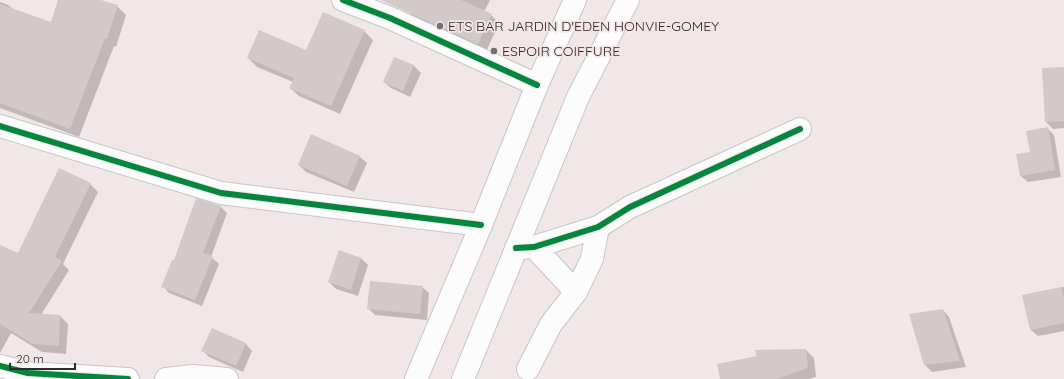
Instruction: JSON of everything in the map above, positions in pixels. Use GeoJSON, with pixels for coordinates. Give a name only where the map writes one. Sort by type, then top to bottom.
{"type":"FeatureCollection","features":[{"type":"Feature","properties":{"kind":"street"},"geometry":{"type":"LineString","coordinates":[[343,0],[393,9],[537,85]]}},
{"type":"Feature","properties":{"kind":"street"},"geometry":{"type":"LineString","coordinates":[[416,379],[481,225],[537,85],[575,0]]}},
{"type":"Feature","properties":{"kind":"street"},"geometry":{"type":"LineString","coordinates":[[463,379],[525,248],[523,233],[578,97],[628,0]]}},
{"type":"Feature","properties":{"kind":"street"},"geometry":{"type":"LineString","coordinates":[[0,126],[221,193],[481,225]]}},
{"type":"Feature","properties":{"kind":"street"},"geometry":{"type":"LineString","coordinates":[[525,248],[598,228],[630,207],[800,129]]}},
{"type":"Feature","properties":{"kind":"street"},"geometry":{"type":"LineString","coordinates":[[528,369],[551,324],[576,292],[592,259],[598,228]]}},
{"type":"Feature","properties":{"kind":"street"},"geometry":{"type":"LineString","coordinates":[[525,248],[576,292]]}},
{"type":"Feature","properties":{"kind":"street"},"geometry":{"type":"LineString","coordinates":[[0,366],[28,373],[128,379]]}},
{"type":"Feature","properties":{"kind":"street"},"geometry":{"type":"LineString","coordinates":[[166,379],[193,376],[227,379]]}},
{"type":"Feature","properties":{"kind":"building"},"geometry":{"type":"Polygon","coordinates":[[[58,0],[101,0],[118,5],[107,39],[105,38],[70,129],[0,103],[0,4],[51,22],[58,0]]]}},
{"type":"Feature","properties":{"kind":"building"},"geometry":{"type":"Polygon","coordinates":[[[381,0],[461,0],[492,14],[478,44],[381,0]]]}},
{"type":"Feature","properties":{"kind":"building"},"geometry":{"type":"Polygon","coordinates":[[[323,12],[365,30],[331,106],[289,88],[294,78],[247,58],[259,30],[306,50],[323,12]]]}},
{"type":"Feature","properties":{"kind":"building"},"geometry":{"type":"Polygon","coordinates":[[[394,57],[414,65],[403,91],[383,82],[394,57]]]}},
{"type":"Feature","properties":{"kind":"building"},"geometry":{"type":"Polygon","coordinates":[[[1064,67],[1064,121],[1045,122],[1042,68],[1064,67]]]}},
{"type":"Feature","properties":{"kind":"building"},"geometry":{"type":"Polygon","coordinates":[[[1048,127],[1055,170],[1020,176],[1016,154],[1030,152],[1026,131],[1048,127]]]}},
{"type":"Feature","properties":{"kind":"building"},"geometry":{"type":"Polygon","coordinates":[[[311,134],[360,156],[347,186],[298,165],[311,134]]]}},
{"type":"Feature","properties":{"kind":"building"},"geometry":{"type":"Polygon","coordinates":[[[59,168],[91,183],[55,257],[62,261],[29,313],[60,315],[59,346],[33,344],[0,324],[0,245],[18,253],[59,168]]]}},
{"type":"Feature","properties":{"kind":"building"},"geometry":{"type":"Polygon","coordinates":[[[196,198],[221,206],[203,253],[213,256],[195,300],[161,287],[172,260],[174,260],[196,198]]]}},
{"type":"Feature","properties":{"kind":"building"},"geometry":{"type":"Polygon","coordinates":[[[339,250],[361,258],[351,290],[328,282],[339,250]]]}},
{"type":"Feature","properties":{"kind":"building"},"geometry":{"type":"Polygon","coordinates":[[[370,281],[423,286],[420,314],[367,309],[370,281]]]}},
{"type":"Feature","properties":{"kind":"building"},"geometry":{"type":"Polygon","coordinates":[[[1061,287],[1064,299],[1064,323],[1030,330],[1022,295],[1061,287]]]}},
{"type":"Feature","properties":{"kind":"building"},"geometry":{"type":"Polygon","coordinates":[[[943,309],[960,361],[924,365],[909,314],[943,309]]]}},
{"type":"Feature","properties":{"kind":"building"},"geometry":{"type":"Polygon","coordinates":[[[212,328],[246,343],[236,366],[201,351],[212,328]]]}},
{"type":"Feature","properties":{"kind":"building"},"geometry":{"type":"Polygon","coordinates":[[[806,349],[808,368],[777,379],[720,379],[717,364],[757,356],[755,350],[806,349]]]}},
{"type":"Feature","properties":{"kind":"cycle path"},"geometry":{"type":"LineString","coordinates":[[343,0],[390,18],[537,85]]}},
{"type":"Feature","properties":{"kind":"cycle path"},"geometry":{"type":"LineString","coordinates":[[0,126],[221,193],[481,225]]}},
{"type":"Feature","properties":{"kind":"cycle path"},"geometry":{"type":"LineString","coordinates":[[516,248],[534,247],[598,227],[630,207],[800,129]]}},
{"type":"Feature","properties":{"kind":"cycle path"},"geometry":{"type":"LineString","coordinates":[[0,366],[28,373],[128,379]]}},
{"type":"Feature","properties":{"kind":"place","name":"ETS BAR JARDIN D'EDEN HONVIE-GOMEY"},"geometry":{"type":"Point","coordinates":[440,26]}},
{"type":"Feature","properties":{"kind":"place","name":"ESPOIR COIFFURE"},"geometry":{"type":"Point","coordinates":[494,51]}}]}
